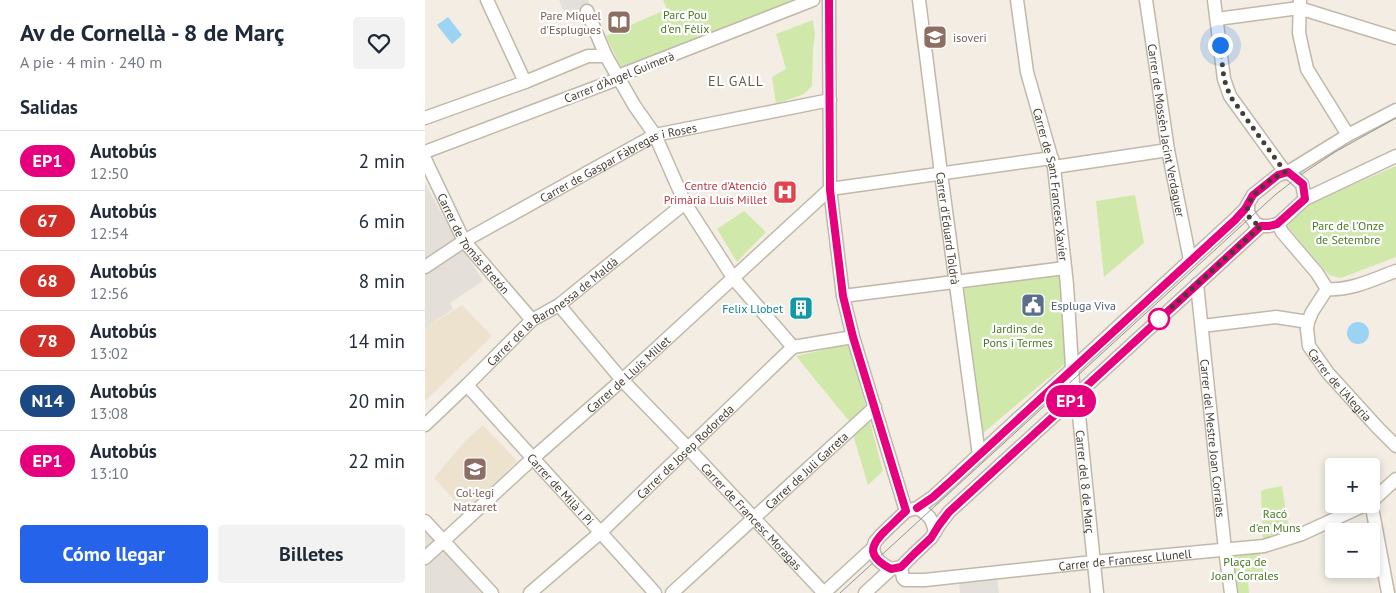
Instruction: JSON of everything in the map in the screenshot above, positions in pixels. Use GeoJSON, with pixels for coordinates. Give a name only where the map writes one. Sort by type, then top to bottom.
{"type":"FeatureCollection","features":[{"type":"Feature","properties":{"kind":"street"},"geometry":{"type":"LineString","coordinates":[[487,0],[525,82]]}},
{"type":"Feature","properties":{"kind":"street","name":"Carrer d'Àngel Guimerà"},"geometry":{"type":"LineString","coordinates":[[425,152],[610,82],[615,80],[617,76],[813,0]]}},
{"type":"Feature","properties":{"kind":"street"},"geometry":{"type":"LineString","coordinates":[[829,0],[830,190],[843,296],[853,337],[875,407],[911,509]]}},
{"type":"Feature","properties":{"kind":"street","name":"Carrer d'Eduard Toldrà"},"geometry":{"type":"LineString","coordinates":[[919,0],[979,455]]}},
{"type":"Feature","properties":{"kind":"street","name":"Carrer de Sant Francesc Xavier"},"geometry":{"type":"LineString","coordinates":[[1017,0],[1027,72],[1053,163],[1065,268],[1073,369]]}},
{"type":"Feature","properties":{"kind":"street","name":"Carrer de Mossèn Jacint Verdaguer"},"geometry":{"type":"LineString","coordinates":[[1146,0],[1168,150],[1190,260]]}},
{"type":"Feature","properties":{"kind":"street"},"geometry":{"type":"LineString","coordinates":[[1214,0],[1224,79],[1230,96],[1287,172],[1303,184],[1305,199]]}},
{"type":"Feature","properties":{"kind":"street"},"geometry":{"type":"LineString","coordinates":[[1217,19],[1300,4],[1396,38]]}},
{"type":"Feature","properties":{"kind":"street"},"geometry":{"type":"LineString","coordinates":[[1300,4],[1299,33],[1307,69],[1348,135]]}},
{"type":"Feature","properties":{"kind":"street"},"geometry":{"type":"LineString","coordinates":[[587,11],[606,56],[617,76],[634,105],[655,134],[685,203],[733,279],[793,347],[853,337]]}},
{"type":"Feature","properties":{"kind":"street","name":"Carrer d'Àngel Guimerà"},"geometry":{"type":"LineString","coordinates":[[425,118],[525,82],[588,56],[606,56]]}},
{"type":"Feature","properties":{"kind":"street","name":"Carrer de Gaspar Fàbregas i Roses"},"geometry":{"type":"LineString","coordinates":[[425,267],[464,241],[655,134],[829,100]]}},
{"type":"Feature","properties":{"kind":"street"},"geometry":{"type":"LineString","coordinates":[[824,593],[873,548],[880,536],[911,509],[933,497],[1242,214],[1253,195],[1260,189],[1278,175],[1287,172],[1348,135],[1396,110]]}},
{"type":"Feature","properties":{"kind":"street"},"geometry":{"type":"LineString","coordinates":[[830,190],[941,174],[1168,150]]}},
{"type":"Feature","properties":{"kind":"street"},"geometry":{"type":"LineString","coordinates":[[1248,204],[1248,213],[1255,223],[1261,226],[1277,224],[1305,199],[1396,156]]}},
{"type":"Feature","properties":{"kind":"street","name":"Carrer de Tomás Bretón"},"geometry":{"type":"LineString","coordinates":[[425,159],[464,241],[532,320]]}},
{"type":"Feature","properties":{"kind":"street","name":"Carrer de Lluís Millet"},"geometry":{"type":"LineString","coordinates":[[425,558],[830,190]]}},
{"type":"Feature","properties":{"kind":"street","name":"Carrer de la Baronessa de Maldà"},"geometry":{"type":"LineString","coordinates":[[425,425],[467,386],[532,320],[559,305],[685,203]]}},
{"type":"Feature","properties":{"kind":"street"},"geometry":{"type":"LineString","coordinates":[[1277,224],[1317,273],[1327,289]]}},
{"type":"Feature","properties":{"kind":"street"},"geometry":{"type":"LineString","coordinates":[[865,593],[931,538],[949,512],[1261,226]]}},
{"type":"Feature","properties":{"kind":"street"},"geometry":{"type":"LineString","coordinates":[[843,296],[1065,268]]}},
{"type":"Feature","properties":{"kind":"street"},"geometry":{"type":"LineString","coordinates":[[1327,289],[1343,289],[1355,286],[1396,271]]}},
{"type":"Feature","properties":{"kind":"street","name":"Carrer del Mestre Joan Corrales"},"geometry":{"type":"LineString","coordinates":[[1197,284],[1231,593]]}},
{"type":"Feature","properties":{"kind":"street"},"geometry":{"type":"LineString","coordinates":[[1202,326],[1276,317],[1308,322],[1327,289]]}},
{"type":"Feature","properties":{"kind":"street","name":"Carrer de Francesc Moragas"},"geometry":{"type":"LineString","coordinates":[[559,305],[622,380],[689,448],[824,593]]}},
{"type":"Feature","properties":{"kind":"street","name":"Carrer de l'Alegria"},"geometry":{"type":"LineString","coordinates":[[1308,322],[1307,337],[1314,355],[1347,394],[1396,446]]}},
{"type":"Feature","properties":{"kind":"street","name":"Carrer de Josep Rodoreda"},"geometry":{"type":"LineString","coordinates":[[530,593],[601,532],[793,347]]}},
{"type":"Feature","properties":{"kind":"street","name":"Carrer del 8 de Març"},"geometry":{"type":"LineString","coordinates":[[1073,369],[1097,593]]}},
{"type":"Feature","properties":{"kind":"street","name":"Carrer de Milà i Pi"},"geometry":{"type":"LineString","coordinates":[[467,386],[655,593]]}},
{"type":"Feature","properties":{"kind":"street","name":"Carrer de Juli Garreta"},"geometry":{"type":"LineString","coordinates":[[672,593],[875,407]]}},
{"type":"Feature","properties":{"kind":"street"},"geometry":{"type":"LineString","coordinates":[[1380,496],[1393,488]]}},
{"type":"Feature","properties":{"kind":"street"},"geometry":{"type":"LineString","coordinates":[[911,509],[929,515],[935,532]]}},
{"type":"Feature","properties":{"kind":"street","name":"Carrer de Francesc Llunell"},"geometry":{"type":"LineString","coordinates":[[896,568],[905,580],[925,580],[1264,546],[1302,534],[1348,513]]}},
{"type":"Feature","properties":{"kind":"street"},"geometry":{"type":"LineString","coordinates":[[1373,513],[1388,593]]}},
{"type":"Feature","properties":{"kind":"street"},"geometry":{"type":"LineString","coordinates":[[425,521],[492,593]]}},
{"type":"Feature","properties":{"kind":"street"},"geometry":{"type":"LineString","coordinates":[[873,548],[875,557],[883,565],[896,568]]}},
{"type":"Feature","properties":{"kind":"shaded area"},"geometry":{"type":"Polygon","coordinates":[[[559,0],[588,0],[591,7],[566,16],[559,0]]]}},
{"type":"Feature","properties":{"kind":"shaded area"},"geometry":{"type":"Polygon","coordinates":[[[425,183],[449,227],[483,281],[450,303],[453,309],[425,328],[425,183]]]}},
{"type":"Feature","properties":{"kind":"shaded area"},"geometry":{"type":"Polygon","coordinates":[[[462,305],[492,336],[425,401],[425,328],[462,305]]]}},
{"type":"Feature","properties":{"kind":"shaded area","name":"Col·legi Natzaret"},"geometry":{"type":"Polygon","coordinates":[[[483,425],[517,461],[466,512],[434,478],[465,441],[483,425]]]}},
{"type":"Feature","properties":{"kind":"shaded area"},"geometry":{"type":"Polygon","coordinates":[[[425,530],[481,593],[425,593],[425,530]]]}},
{"type":"Feature","properties":{"kind":"shaded area"},"geometry":{"type":"Polygon","coordinates":[[[997,577],[999,593],[960,593],[959,582],[997,577]]]}},
{"type":"Feature","properties":{"kind":"green space","name":"Parc Pou d'en Fèlix"},"geometry":{"type":"Polygon","coordinates":[[[663,0],[799,0],[621,68],[606,36],[667,9],[663,0]]]}},
{"type":"Feature","properties":{"kind":"green space"},"geometry":{"type":"Polygon","coordinates":[[[813,20],[815,34],[812,86],[804,94],[776,104],[772,77],[786,69],[776,34],[813,20]]]}},
{"type":"Feature","properties":{"kind":"green space","name":"Parc de l'Onze de Setembre"},"geometry":{"type":"Polygon","coordinates":[[[1396,166],[1396,257],[1341,278],[1329,275],[1288,227],[1290,223],[1313,202],[1396,166]]]}},
{"type":"Feature","properties":{"kind":"green space"},"geometry":{"type":"Polygon","coordinates":[[[1135,195],[1144,243],[1104,277],[1096,201],[1135,195]]]}},
{"type":"Feature","properties":{"kind":"green space"},"geometry":{"type":"Polygon","coordinates":[[[744,211],[766,232],[737,262],[717,229],[744,211]]]}},
{"type":"Feature","properties":{"kind":"green space","name":"Jardins de Pons i Termes"},"geometry":{"type":"Polygon","coordinates":[[[1061,271],[1072,358],[982,434],[959,284],[1061,271]]]}},
{"type":"Feature","properties":{"kind":"green space"},"geometry":{"type":"Polygon","coordinates":[[[849,344],[883,471],[868,485],[849,421],[796,356],[849,344]]]}},
{"type":"Feature","properties":{"kind":"green space","name":"Racó d'en Muns"},"geometry":{"type":"Polygon","coordinates":[[[1282,486],[1290,536],[1263,542],[1261,491],[1282,486]]]}},
{"type":"Feature","properties":{"kind":"green space","name":"Plaça de Joan Corrales"},"geometry":{"type":"Polygon","coordinates":[[[1229,554],[1260,554],[1265,579],[1248,581],[1249,593],[1235,593],[1229,554]]]}},
{"type":"Feature","properties":{"kind":"water"},"geometry":{"type":"Polygon","coordinates":[[[448,17],[462,35],[452,44],[437,25],[448,17]]]}},
{"type":"Feature","properties":{"kind":"water"},"geometry":{"type":"Polygon","coordinates":[[[1358,322],[1366,325],[1369,333],[1366,341],[1358,344],[1350,341],[1347,333],[1350,325],[1358,322]]]}},
{"type":"Feature","properties":{"kind":"tram line"},"geometry":{"type":"LineString","coordinates":[[840,593],[1275,195],[1335,152],[1396,118]]}},
{"type":"Feature","properties":{"kind":"bus line","name":"EP1"},"geometry":{"type":"LineString","coordinates":[[829,0],[830,190],[843,296],[853,337],[906,511],[873,545],[875,557],[883,565],[891,569],[901,567],[931,538],[949,512],[1261,226],[1277,224],[1305,199],[1303,184],[1288,172],[1285,172],[1260,189],[1250,199],[1242,214],[951,481],[917,508]]}},
{"type":"Feature","properties":{"kind":"place","name":"Pare Miquel d'Esplugues"},"geometry":{"type":"Point","coordinates":[619,22]}},
{"type":"Feature","properties":{"kind":"place","name":"isoveri"},"geometry":{"type":"Point","coordinates":[935,37]}},
{"type":"Feature","properties":{"kind":"place","name":"Centre d'Atenció Primària Lluís Millet"},"geometry":{"type":"Point","coordinates":[785,192]}},
{"type":"Feature","properties":{"kind":"place","name":"Espluga Viva"},"geometry":{"type":"Point","coordinates":[1033,305]}},
{"type":"Feature","properties":{"kind":"place","name":"Felix Llobet"},"geometry":{"type":"Point","coordinates":[801,308]}},
{"type":"Feature","properties":{"kind":"place","name":"Col·legi Natzaret"},"geometry":{"type":"Point","coordinates":[475,469]}},
{"type":"Feature","properties":{"kind":"district","name":"EL GALL"},"geometry":{"type":"Point","coordinates":[736,81]}},
{"type":"Feature","properties":{"kind":"route"},"geometry":{"type":"LineString","coordinates":[[1159,319],[1261,226],[1255,223],[1248,213],[1250,199],[1278,175],[1285,172],[1230,96],[1224,79],[1220,45]]}}]}
